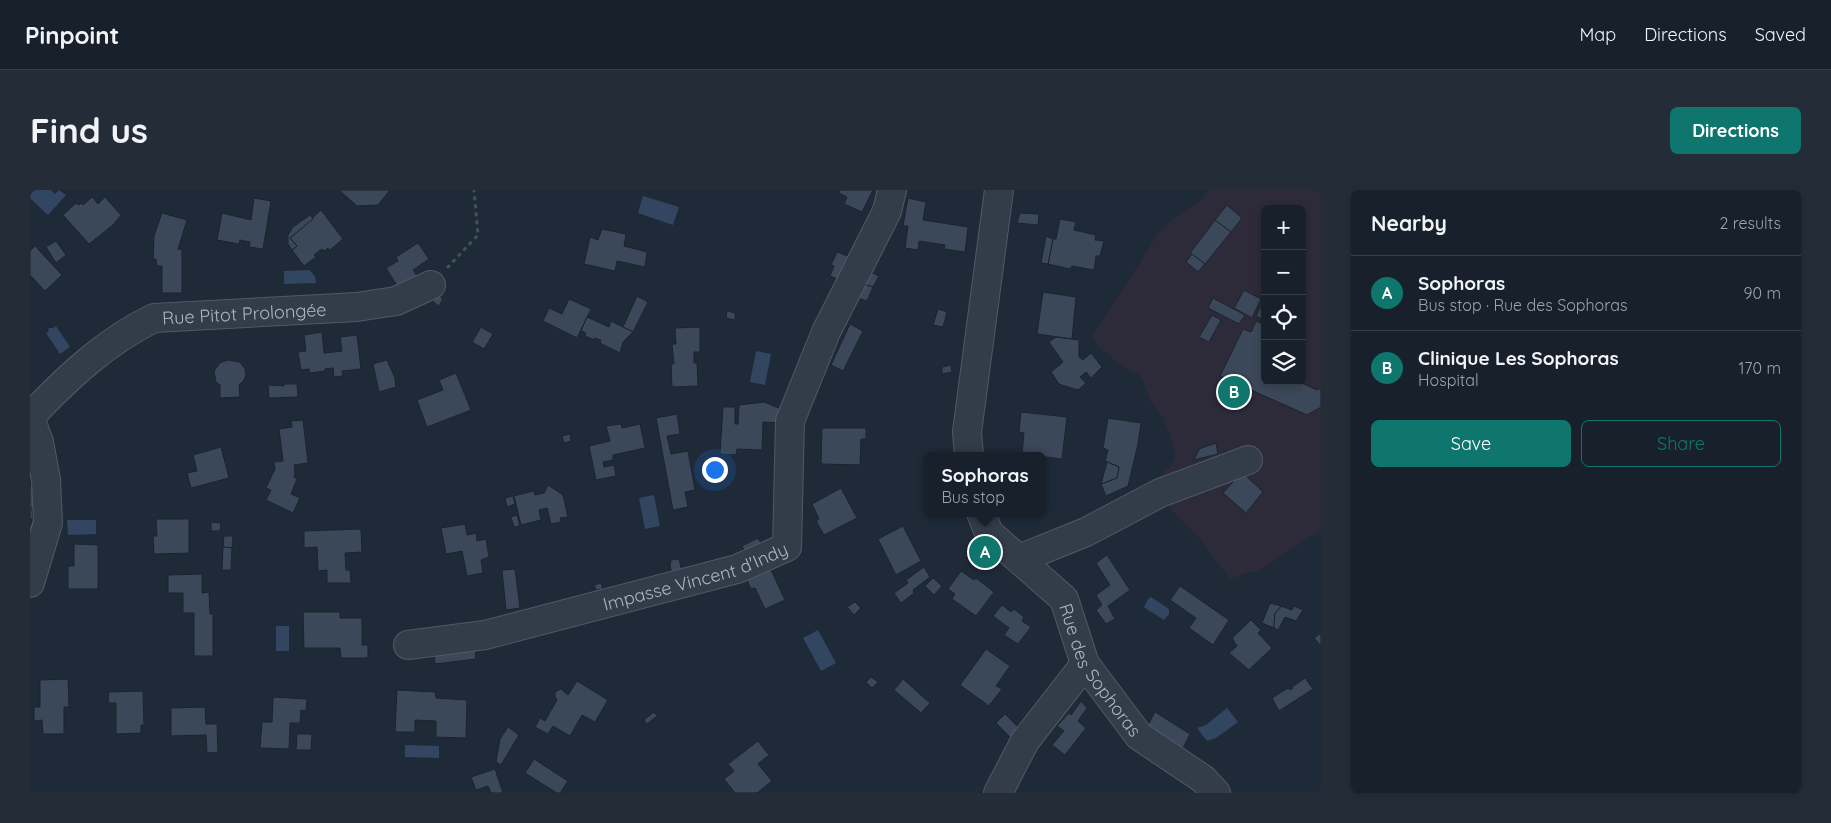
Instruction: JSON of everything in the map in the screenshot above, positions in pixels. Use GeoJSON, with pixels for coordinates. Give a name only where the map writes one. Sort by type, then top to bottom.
{"type":"FeatureCollection","features":[{"type":"Feature","properties":{"kind":"street","name":"Impasse Vincent d'Indy"},"geometry":{"type":"LineString","coordinates":[[408,645],[485,635],[737,568],[787,547],[790,421],[826,332],[887,211],[892,190]]}},
{"type":"Feature","properties":{"kind":"street"},"geometry":{"type":"LineString","coordinates":[[968,452],[967,432],[999,190]]}},
{"type":"Feature","properties":{"kind":"street","name":"Rue Pitot Prolongée"},"geometry":{"type":"LineString","coordinates":[[30,583],[48,523],[44,471],[39,442],[30,417],[65,380],[132,328],[154,318],[357,306],[396,301],[431,285]]}},
{"type":"Feature","properties":{"kind":"street"},"geometry":{"type":"LineString","coordinates":[[1019,559],[1086,532],[1160,493],[1248,460]]}},
{"type":"Feature","properties":{"kind":"street","name":"Rue des Sophoras"},"geometry":{"type":"LineString","coordinates":[[983,517],[989,533],[1064,599],[1085,664],[1139,736],[1203,779],[1216,793]]}},
{"type":"Feature","properties":{"kind":"street"},"geometry":{"type":"LineString","coordinates":[[998,793],[1024,741],[1085,664]]}},
{"type":"Feature","properties":{"kind":"path"},"geometry":{"type":"LineString","coordinates":[[431,285],[478,235],[474,190]]}},
{"type":"Feature","properties":{"kind":"shaded area"},"geometry":{"type":"Polygon","coordinates":[[[1209,190],[1321,190],[1321,530],[1257,572],[1248,572],[1230,579],[1200,539],[1171,509],[1152,482],[1171,466],[1175,457],[1174,447],[1163,417],[1151,402],[1141,376],[1120,365],[1099,347],[1092,337],[1162,228],[1204,198],[1209,190]]]}},
{"type":"Feature","properties":{"kind":"water"},"geometry":{"type":"Polygon","coordinates":[[[30,190],[51,190],[55,194],[59,190],[66,195],[48,215],[30,198],[30,190]]]}},
{"type":"Feature","properties":{"kind":"water"},"geometry":{"type":"Polygon","coordinates":[[[643,196],[679,207],[673,225],[638,213],[643,196]]]}},
{"type":"Feature","properties":{"kind":"water"},"geometry":{"type":"Polygon","coordinates":[[[309,270],[315,276],[316,283],[284,284],[284,271],[309,270]]]}},
{"type":"Feature","properties":{"kind":"water"},"geometry":{"type":"Polygon","coordinates":[[[56,326],[70,347],[60,354],[46,333],[49,328],[56,326]]]}},
{"type":"Feature","properties":{"kind":"water"},"geometry":{"type":"Polygon","coordinates":[[[756,351],[771,354],[765,385],[750,382],[756,351]]]}},
{"type":"Feature","properties":{"kind":"water"},"geometry":{"type":"Polygon","coordinates":[[[654,495],[660,526],[645,529],[639,498],[654,495]]]}},
{"type":"Feature","properties":{"kind":"water"},"geometry":{"type":"Polygon","coordinates":[[[67,520],[96,520],[96,534],[68,535],[67,520]]]}},
{"type":"Feature","properties":{"kind":"water"},"geometry":{"type":"Polygon","coordinates":[[[1151,597],[1169,609],[1169,614],[1164,620],[1144,607],[1151,597]]]}},
{"type":"Feature","properties":{"kind":"water"},"geometry":{"type":"Polygon","coordinates":[[[276,626],[289,626],[289,651],[276,651],[276,626]]]}},
{"type":"Feature","properties":{"kind":"water"},"geometry":{"type":"Polygon","coordinates":[[[818,630],[836,663],[821,671],[803,638],[818,630]]]}},
{"type":"Feature","properties":{"kind":"water"},"geometry":{"type":"Polygon","coordinates":[[[1227,708],[1238,722],[1216,738],[1207,741],[1197,728],[1206,725],[1227,708]]]}},
{"type":"Feature","properties":{"kind":"water"},"geometry":{"type":"Polygon","coordinates":[[[405,745],[439,746],[439,758],[405,757],[405,745]]]}},
{"type":"Feature","properties":{"kind":"building"},"geometry":{"type":"Polygon","coordinates":[[[339,190],[390,190],[378,205],[357,206],[339,190]]]}},
{"type":"Feature","properties":{"kind":"building"},"geometry":{"type":"Polygon","coordinates":[[[840,190],[873,190],[862,212],[844,204],[847,197],[839,193],[840,190]]]}},
{"type":"Feature","properties":{"kind":"building"},"geometry":{"type":"Polygon","coordinates":[[[92,197],[98,204],[105,197],[121,215],[113,225],[89,244],[63,215],[76,203],[83,205],[92,197]]]}},
{"type":"Feature","properties":{"kind":"building"},"geometry":{"type":"Polygon","coordinates":[[[254,198],[271,201],[263,249],[249,247],[250,242],[240,240],[239,244],[217,240],[222,213],[251,220],[254,198]]]}},
{"type":"Feature","properties":{"kind":"building"},"geometry":{"type":"Polygon","coordinates":[[[908,198],[926,202],[923,220],[968,227],[965,252],[944,249],[945,245],[919,241],[918,250],[905,248],[908,226],[903,226],[908,198]]]}},
{"type":"Feature","properties":{"kind":"building"},"geometry":{"type":"Polygon","coordinates":[[[1227,205],[1242,218],[1231,232],[1215,220],[1227,205]]]}},
{"type":"Feature","properties":{"kind":"building"},"geometry":{"type":"Polygon","coordinates":[[[321,210],[343,239],[330,250],[328,248],[324,251],[322,249],[314,255],[316,257],[304,266],[292,250],[297,246],[290,238],[321,210]]]}},
{"type":"Feature","properties":{"kind":"building"},"geometry":{"type":"Polygon","coordinates":[[[162,213],[187,220],[178,249],[182,250],[182,293],[162,293],[162,266],[157,266],[156,259],[153,259],[154,236],[162,213]]]}},
{"type":"Feature","properties":{"kind":"building"},"geometry":{"type":"Polygon","coordinates":[[[1020,213],[1039,214],[1038,225],[1017,223],[1020,213]]]}},
{"type":"Feature","properties":{"kind":"building"},"geometry":{"type":"Polygon","coordinates":[[[310,215],[313,219],[290,238],[297,246],[292,250],[288,244],[288,235],[293,227],[310,215]]]}},
{"type":"Feature","properties":{"kind":"building"},"geometry":{"type":"Polygon","coordinates":[[[1060,219],[1076,222],[1074,230],[1096,235],[1095,240],[1104,241],[1100,256],[1096,256],[1094,270],[1072,266],[1070,269],[1048,264],[1053,239],[1056,239],[1060,219]]]}},
{"type":"Feature","properties":{"kind":"building"},"geometry":{"type":"Polygon","coordinates":[[[1215,220],[1231,232],[1205,264],[1190,253],[1215,220]]]}},
{"type":"Feature","properties":{"kind":"building"},"geometry":{"type":"Polygon","coordinates":[[[602,229],[626,234],[624,246],[647,252],[645,267],[617,261],[615,271],[584,264],[590,237],[598,240],[602,229]]]}},
{"type":"Feature","properties":{"kind":"building"},"geometry":{"type":"Polygon","coordinates":[[[1046,236],[1053,239],[1048,264],[1041,263],[1046,236]]]}},
{"type":"Feature","properties":{"kind":"building"},"geometry":{"type":"Polygon","coordinates":[[[56,241],[66,255],[56,263],[46,247],[56,241]]]}},
{"type":"Feature","properties":{"kind":"building"},"geometry":{"type":"Polygon","coordinates":[[[418,243],[429,259],[413,270],[420,280],[401,292],[386,268],[398,261],[396,257],[418,243]]]}},
{"type":"Feature","properties":{"kind":"building"},"geometry":{"type":"Polygon","coordinates":[[[35,246],[62,275],[45,291],[30,275],[30,251],[35,246]]]}},
{"type":"Feature","properties":{"kind":"building"},"geometry":{"type":"Polygon","coordinates":[[[837,252],[853,258],[846,282],[830,276],[834,266],[831,265],[837,252]]]}},
{"type":"Feature","properties":{"kind":"building"},"geometry":{"type":"Polygon","coordinates":[[[1192,254],[1205,264],[1198,272],[1186,262],[1192,254]]]}},
{"type":"Feature","properties":{"kind":"building"},"geometry":{"type":"Polygon","coordinates":[[[868,271],[879,276],[873,287],[863,284],[868,271]]]}},
{"type":"Feature","properties":{"kind":"building"},"geometry":{"type":"Polygon","coordinates":[[[863,284],[873,287],[867,301],[855,297],[863,284]]]}},
{"type":"Feature","properties":{"kind":"building"},"geometry":{"type":"Polygon","coordinates":[[[1244,290],[1261,299],[1252,318],[1234,308],[1244,290]]]}},
{"type":"Feature","properties":{"kind":"building"},"geometry":{"type":"Polygon","coordinates":[[[1043,292],[1076,297],[1072,339],[1037,334],[1043,292]]]}},
{"type":"Feature","properties":{"kind":"building"},"geometry":{"type":"Polygon","coordinates":[[[438,295],[443,299],[439,306],[433,302],[438,295]]]}},
{"type":"Feature","properties":{"kind":"building"},"geometry":{"type":"Polygon","coordinates":[[[637,296],[648,302],[633,332],[623,327],[637,296]]]}},
{"type":"Feature","properties":{"kind":"building"},"geometry":{"type":"Polygon","coordinates":[[[1213,298],[1245,315],[1239,324],[1208,308],[1213,298]]]}},
{"type":"Feature","properties":{"kind":"building"},"geometry":{"type":"Polygon","coordinates":[[[569,299],[591,309],[577,338],[543,321],[549,308],[562,314],[569,299]]]}},
{"type":"Feature","properties":{"kind":"building"},"geometry":{"type":"Polygon","coordinates":[[[1261,306],[1261,319],[1256,316],[1261,306]]]}},
{"type":"Feature","properties":{"kind":"building"},"geometry":{"type":"Polygon","coordinates":[[[938,309],[947,312],[943,327],[933,325],[938,309]]]}},
{"type":"Feature","properties":{"kind":"building"},"geometry":{"type":"Polygon","coordinates":[[[727,311],[735,313],[735,320],[726,318],[727,311]]]}},
{"type":"Feature","properties":{"kind":"building"},"geometry":{"type":"Polygon","coordinates":[[[1212,315],[1221,320],[1209,342],[1199,337],[1212,315]]]}},
{"type":"Feature","properties":{"kind":"building"},"geometry":{"type":"Polygon","coordinates":[[[587,317],[609,327],[611,321],[633,332],[623,342],[620,353],[600,343],[601,340],[594,338],[594,340],[585,336],[586,333],[581,331],[587,317]]]}},
{"type":"Feature","properties":{"kind":"building"},"geometry":{"type":"Polygon","coordinates":[[[1256,321],[1261,323],[1261,385],[1306,385],[1317,390],[1321,388],[1321,407],[1307,415],[1220,376],[1243,329],[1251,332],[1256,321]]]}},
{"type":"Feature","properties":{"kind":"building"},"geometry":{"type":"Polygon","coordinates":[[[850,324],[863,331],[843,371],[831,365],[850,324]]]}},
{"type":"Feature","properties":{"kind":"building"},"geometry":{"type":"Polygon","coordinates":[[[481,327],[493,334],[484,349],[472,342],[481,327]]]}},
{"type":"Feature","properties":{"kind":"building"},"geometry":{"type":"Polygon","coordinates":[[[700,327],[700,352],[694,352],[694,363],[697,363],[698,386],[672,387],[671,364],[674,364],[672,344],[676,344],[675,328],[700,327]]]}},
{"type":"Feature","properties":{"kind":"building"},"geometry":{"type":"Polygon","coordinates":[[[322,332],[324,353],[342,351],[340,337],[357,335],[361,369],[342,371],[343,376],[334,377],[333,368],[310,373],[309,369],[301,370],[298,352],[306,351],[304,335],[322,332]]]}},
{"type":"Feature","properties":{"kind":"building"},"geometry":{"type":"Polygon","coordinates":[[[1056,337],[1079,340],[1079,357],[1083,360],[1091,353],[1102,367],[1091,378],[1086,372],[1080,377],[1086,383],[1078,390],[1059,384],[1051,372],[1063,362],[1049,342],[1056,337]]]}},
{"type":"Feature","properties":{"kind":"building"},"geometry":{"type":"Polygon","coordinates":[[[228,360],[240,362],[245,369],[246,375],[239,385],[240,397],[220,398],[220,385],[216,382],[214,371],[220,363],[228,360]]]}},
{"type":"Feature","properties":{"kind":"building"},"geometry":{"type":"Polygon","coordinates":[[[387,360],[395,378],[396,387],[379,392],[373,364],[387,360]]]}},
{"type":"Feature","properties":{"kind":"building"},"geometry":{"type":"Polygon","coordinates":[[[951,365],[952,372],[942,374],[942,367],[951,365]]]}},
{"type":"Feature","properties":{"kind":"building"},"geometry":{"type":"Polygon","coordinates":[[[456,373],[471,410],[427,427],[417,400],[443,390],[439,380],[456,373]]]}},
{"type":"Feature","properties":{"kind":"building"},"geometry":{"type":"Polygon","coordinates":[[[284,384],[297,384],[298,397],[269,398],[268,385],[284,386],[284,384]]]}},
{"type":"Feature","properties":{"kind":"building"},"geometry":{"type":"Polygon","coordinates":[[[764,402],[786,411],[784,423],[763,422],[762,450],[737,449],[736,455],[720,454],[723,407],[735,407],[735,424],[738,424],[739,405],[764,402]]]}},
{"type":"Feature","properties":{"kind":"building"},"geometry":{"type":"Polygon","coordinates":[[[1021,412],[1067,417],[1062,459],[1046,457],[1046,452],[1022,452],[1024,433],[1019,432],[1021,412]]]}},
{"type":"Feature","properties":{"kind":"building"},"geometry":{"type":"Polygon","coordinates":[[[677,414],[680,434],[667,436],[671,454],[688,451],[695,490],[685,492],[688,507],[673,510],[656,418],[677,414]]]}},
{"type":"Feature","properties":{"kind":"building"},"geometry":{"type":"Polygon","coordinates":[[[1108,418],[1141,423],[1128,486],[1106,496],[1101,484],[1117,478],[1119,467],[1105,461],[1108,450],[1103,448],[1108,418]]]}},
{"type":"Feature","properties":{"kind":"building"},"geometry":{"type":"Polygon","coordinates":[[[303,420],[308,463],[294,465],[294,477],[297,479],[291,494],[300,498],[293,513],[266,500],[271,490],[266,488],[275,469],[274,462],[283,461],[279,429],[292,427],[291,421],[303,420]]]}},
{"type":"Feature","properties":{"kind":"building"},"geometry":{"type":"Polygon","coordinates":[[[621,424],[622,428],[640,424],[645,448],[613,455],[613,460],[603,462],[604,467],[614,465],[616,476],[596,480],[589,446],[610,441],[606,426],[621,424]]]}},
{"type":"Feature","properties":{"kind":"building"},"geometry":{"type":"Polygon","coordinates":[[[822,428],[866,428],[866,439],[861,439],[860,465],[821,464],[822,428]]]}},
{"type":"Feature","properties":{"kind":"building"},"geometry":{"type":"Polygon","coordinates":[[[570,434],[571,441],[564,443],[562,436],[570,434]]]}},
{"type":"Feature","properties":{"kind":"building"},"geometry":{"type":"Polygon","coordinates":[[[1216,443],[1218,454],[1194,460],[1199,449],[1216,443]]]}},
{"type":"Feature","properties":{"kind":"building"},"geometry":{"type":"Polygon","coordinates":[[[221,447],[229,478],[191,488],[187,473],[197,471],[193,455],[221,447]]]}},
{"type":"Feature","properties":{"kind":"building"},"geometry":{"type":"Polygon","coordinates":[[[1107,462],[1119,467],[1117,478],[1101,484],[1107,462]]]}},
{"type":"Feature","properties":{"kind":"building"},"geometry":{"type":"Polygon","coordinates":[[[1242,472],[1263,492],[1246,513],[1223,493],[1242,472]]]}},
{"type":"Feature","properties":{"kind":"building"},"geometry":{"type":"Polygon","coordinates":[[[548,485],[563,495],[568,517],[560,518],[561,522],[551,524],[547,508],[539,510],[541,520],[521,525],[514,496],[534,491],[535,495],[544,493],[548,485]]]}},
{"type":"Feature","properties":{"kind":"building"},"geometry":{"type":"Polygon","coordinates":[[[30,486],[38,486],[39,506],[32,507],[33,519],[30,519],[30,486]]]}},
{"type":"Feature","properties":{"kind":"building"},"geometry":{"type":"Polygon","coordinates":[[[841,488],[857,518],[824,535],[816,521],[819,519],[812,504],[841,488]]]}},
{"type":"Feature","properties":{"kind":"building"},"geometry":{"type":"Polygon","coordinates":[[[513,496],[515,504],[507,507],[505,498],[513,496]]]}},
{"type":"Feature","properties":{"kind":"building"},"geometry":{"type":"Polygon","coordinates":[[[39,506],[30,541],[30,526],[33,519],[32,507],[39,506]]]}},
{"type":"Feature","properties":{"kind":"building"},"geometry":{"type":"Polygon","coordinates":[[[517,515],[520,526],[514,527],[511,517],[517,515]]]}},
{"type":"Feature","properties":{"kind":"building"},"geometry":{"type":"Polygon","coordinates":[[[156,519],[189,519],[189,553],[154,554],[153,536],[157,536],[156,519]]]}},
{"type":"Feature","properties":{"kind":"building"},"geometry":{"type":"Polygon","coordinates":[[[211,522],[221,523],[220,531],[211,531],[211,522]]]}},
{"type":"Feature","properties":{"kind":"building"},"geometry":{"type":"Polygon","coordinates":[[[465,524],[467,535],[476,533],[477,541],[486,539],[489,557],[481,560],[483,573],[467,576],[462,551],[446,554],[441,528],[465,524]]]}},
{"type":"Feature","properties":{"kind":"building"},"geometry":{"type":"Polygon","coordinates":[[[903,526],[921,561],[896,575],[878,539],[903,526]]]}},
{"type":"Feature","properties":{"kind":"building"},"geometry":{"type":"Polygon","coordinates":[[[361,529],[362,552],[345,553],[346,570],[350,570],[351,583],[327,583],[327,570],[318,571],[317,547],[304,548],[304,531],[361,529]]]}},
{"type":"Feature","properties":{"kind":"building"},"geometry":{"type":"Polygon","coordinates":[[[224,536],[233,536],[232,548],[223,547],[224,536]]]}},
{"type":"Feature","properties":{"kind":"building"},"geometry":{"type":"Polygon","coordinates":[[[758,538],[765,550],[749,560],[742,546],[758,538]]]}},
{"type":"Feature","properties":{"kind":"building"},"geometry":{"type":"Polygon","coordinates":[[[74,544],[98,545],[98,589],[68,589],[68,566],[74,566],[74,544]]]}},
{"type":"Feature","properties":{"kind":"building"},"geometry":{"type":"Polygon","coordinates":[[[223,547],[232,548],[231,570],[222,570],[223,547]]]}},
{"type":"Feature","properties":{"kind":"building"},"geometry":{"type":"Polygon","coordinates":[[[1107,555],[1130,590],[1108,606],[1115,619],[1106,624],[1096,610],[1102,605],[1096,595],[1110,585],[1096,563],[1107,555]]]}},
{"type":"Feature","properties":{"kind":"building"},"geometry":{"type":"Polygon","coordinates":[[[679,559],[683,576],[673,578],[670,566],[671,560],[679,559]]]}},
{"type":"Feature","properties":{"kind":"building"},"geometry":{"type":"Polygon","coordinates":[[[771,565],[771,570],[785,600],[765,609],[755,588],[751,589],[743,571],[771,565]]]}},
{"type":"Feature","properties":{"kind":"building"},"geometry":{"type":"Polygon","coordinates":[[[924,567],[930,577],[913,590],[914,593],[901,603],[894,593],[908,583],[906,580],[924,567]]]}},
{"type":"Feature","properties":{"kind":"building"},"geometry":{"type":"Polygon","coordinates":[[[515,569],[520,608],[506,610],[502,570],[515,569]]]}},
{"type":"Feature","properties":{"kind":"building"},"geometry":{"type":"Polygon","coordinates":[[[961,571],[974,580],[976,578],[994,592],[976,616],[952,599],[955,594],[948,589],[961,571]]]}},
{"type":"Feature","properties":{"kind":"building"},"geometry":{"type":"Polygon","coordinates":[[[202,574],[202,593],[209,592],[210,614],[213,614],[213,656],[194,656],[194,613],[183,613],[183,593],[168,593],[168,575],[202,574]]]}},
{"type":"Feature","properties":{"kind":"building"},"geometry":{"type":"Polygon","coordinates":[[[933,578],[942,586],[934,595],[925,586],[933,578]]]}},
{"type":"Feature","properties":{"kind":"building"},"geometry":{"type":"Polygon","coordinates":[[[601,583],[603,589],[596,590],[594,585],[601,583]]]}},
{"type":"Feature","properties":{"kind":"building"},"geometry":{"type":"Polygon","coordinates":[[[1180,586],[1229,620],[1213,645],[1189,628],[1196,618],[1170,600],[1180,586]]]}},
{"type":"Feature","properties":{"kind":"building"},"geometry":{"type":"Polygon","coordinates":[[[855,602],[861,608],[854,615],[847,607],[855,602]]]}},
{"type":"Feature","properties":{"kind":"building"},"geometry":{"type":"Polygon","coordinates":[[[1270,603],[1281,606],[1275,614],[1274,628],[1262,623],[1270,603]]]}},
{"type":"Feature","properties":{"kind":"building"},"geometry":{"type":"Polygon","coordinates":[[[1002,605],[1011,612],[1014,609],[1024,617],[1022,621],[1031,627],[1018,644],[1004,635],[1009,628],[993,616],[1002,605]]]}},
{"type":"Feature","properties":{"kind":"building"},"geometry":{"type":"Polygon","coordinates":[[[1281,606],[1292,610],[1294,606],[1303,610],[1296,621],[1285,617],[1278,630],[1274,628],[1275,614],[1281,606]]]}},
{"type":"Feature","properties":{"kind":"building"},"geometry":{"type":"Polygon","coordinates":[[[303,612],[340,612],[340,618],[362,618],[362,645],[368,645],[368,658],[341,658],[340,648],[304,648],[303,612]]]}},
{"type":"Feature","properties":{"kind":"building"},"geometry":{"type":"Polygon","coordinates":[[[1251,620],[1261,630],[1258,633],[1272,648],[1249,670],[1229,653],[1237,646],[1232,638],[1251,620]]]}},
{"type":"Feature","properties":{"kind":"building"},"geometry":{"type":"Polygon","coordinates":[[[1321,633],[1321,646],[1314,638],[1321,633]]]}},
{"type":"Feature","properties":{"kind":"building"},"geometry":{"type":"Polygon","coordinates":[[[475,646],[476,659],[435,664],[434,651],[475,646]]]}},
{"type":"Feature","properties":{"kind":"building"},"geometry":{"type":"Polygon","coordinates":[[[986,649],[1010,666],[996,686],[1002,689],[989,706],[960,685],[986,649]]]}},
{"type":"Feature","properties":{"kind":"building"},"geometry":{"type":"Polygon","coordinates":[[[871,677],[878,682],[872,688],[866,682],[871,677]]]}},
{"type":"Feature","properties":{"kind":"building"},"geometry":{"type":"Polygon","coordinates":[[[1305,678],[1313,689],[1279,711],[1272,698],[1288,688],[1290,690],[1305,678]]]}},
{"type":"Feature","properties":{"kind":"building"},"geometry":{"type":"Polygon","coordinates":[[[68,679],[69,707],[64,707],[64,734],[43,734],[42,720],[34,721],[34,707],[40,707],[40,680],[68,679]]]}},
{"type":"Feature","properties":{"kind":"building"},"geometry":{"type":"Polygon","coordinates":[[[903,679],[930,703],[921,713],[894,690],[903,679]]]}},
{"type":"Feature","properties":{"kind":"building"},"geometry":{"type":"Polygon","coordinates":[[[577,681],[608,700],[595,722],[582,715],[570,736],[553,726],[548,734],[535,727],[540,718],[545,721],[557,700],[555,692],[561,689],[568,695],[577,681]]]}},
{"type":"Feature","properties":{"kind":"building"},"geometry":{"type":"Polygon","coordinates":[[[397,690],[435,692],[436,698],[467,700],[466,738],[436,737],[436,721],[415,720],[415,732],[395,732],[397,690]]]}},
{"type":"Feature","properties":{"kind":"building"},"geometry":{"type":"Polygon","coordinates":[[[143,691],[144,725],[141,725],[141,733],[116,734],[116,703],[108,703],[109,692],[143,691]]]}},
{"type":"Feature","properties":{"kind":"building"},"geometry":{"type":"Polygon","coordinates":[[[273,697],[307,699],[306,711],[301,710],[300,723],[290,723],[289,749],[260,748],[262,722],[272,722],[273,697]]]}},
{"type":"Feature","properties":{"kind":"building"},"geometry":{"type":"Polygon","coordinates":[[[1081,701],[1087,708],[1078,721],[1086,728],[1065,755],[1052,745],[1064,731],[1057,726],[1069,713],[1071,715],[1081,701]]]}},
{"type":"Feature","properties":{"kind":"building"},"geometry":{"type":"Polygon","coordinates":[[[205,707],[206,724],[217,724],[218,752],[207,753],[206,735],[171,736],[171,708],[205,707]]]}},
{"type":"Feature","properties":{"kind":"building"},"geometry":{"type":"Polygon","coordinates":[[[654,712],[657,716],[647,724],[644,720],[654,712]]]}},
{"type":"Feature","properties":{"kind":"building"},"geometry":{"type":"Polygon","coordinates":[[[1155,712],[1190,734],[1183,748],[1147,727],[1155,712]]]}},
{"type":"Feature","properties":{"kind":"building"},"geometry":{"type":"Polygon","coordinates":[[[1005,714],[1022,731],[1016,743],[996,723],[1005,714]]]}},
{"type":"Feature","properties":{"kind":"building"},"geometry":{"type":"Polygon","coordinates":[[[508,727],[519,735],[501,765],[496,762],[500,739],[508,727]]]}},
{"type":"Feature","properties":{"kind":"building"},"geometry":{"type":"Polygon","coordinates":[[[297,734],[312,734],[311,750],[296,750],[297,734]]]}},
{"type":"Feature","properties":{"kind":"building"},"geometry":{"type":"Polygon","coordinates":[[[758,741],[769,755],[758,764],[772,781],[757,793],[735,793],[724,779],[734,771],[728,764],[758,741]]]}},
{"type":"Feature","properties":{"kind":"building"},"geometry":{"type":"Polygon","coordinates":[[[534,759],[568,781],[560,793],[525,773],[534,759]]]}},
{"type":"Feature","properties":{"kind":"building"},"geometry":{"type":"Polygon","coordinates":[[[495,769],[503,793],[491,793],[488,786],[476,790],[471,777],[495,769]]]}},
{"type":"Feature","properties":{"kind":"place","name":"Clinique Les Sophoras"},"geometry":{"type":"Point","coordinates":[1234,392]}},
{"type":"Feature","properties":{"kind":"place","name":"Sophoras"},"geometry":{"type":"Point","coordinates":[985,552]}}]}
